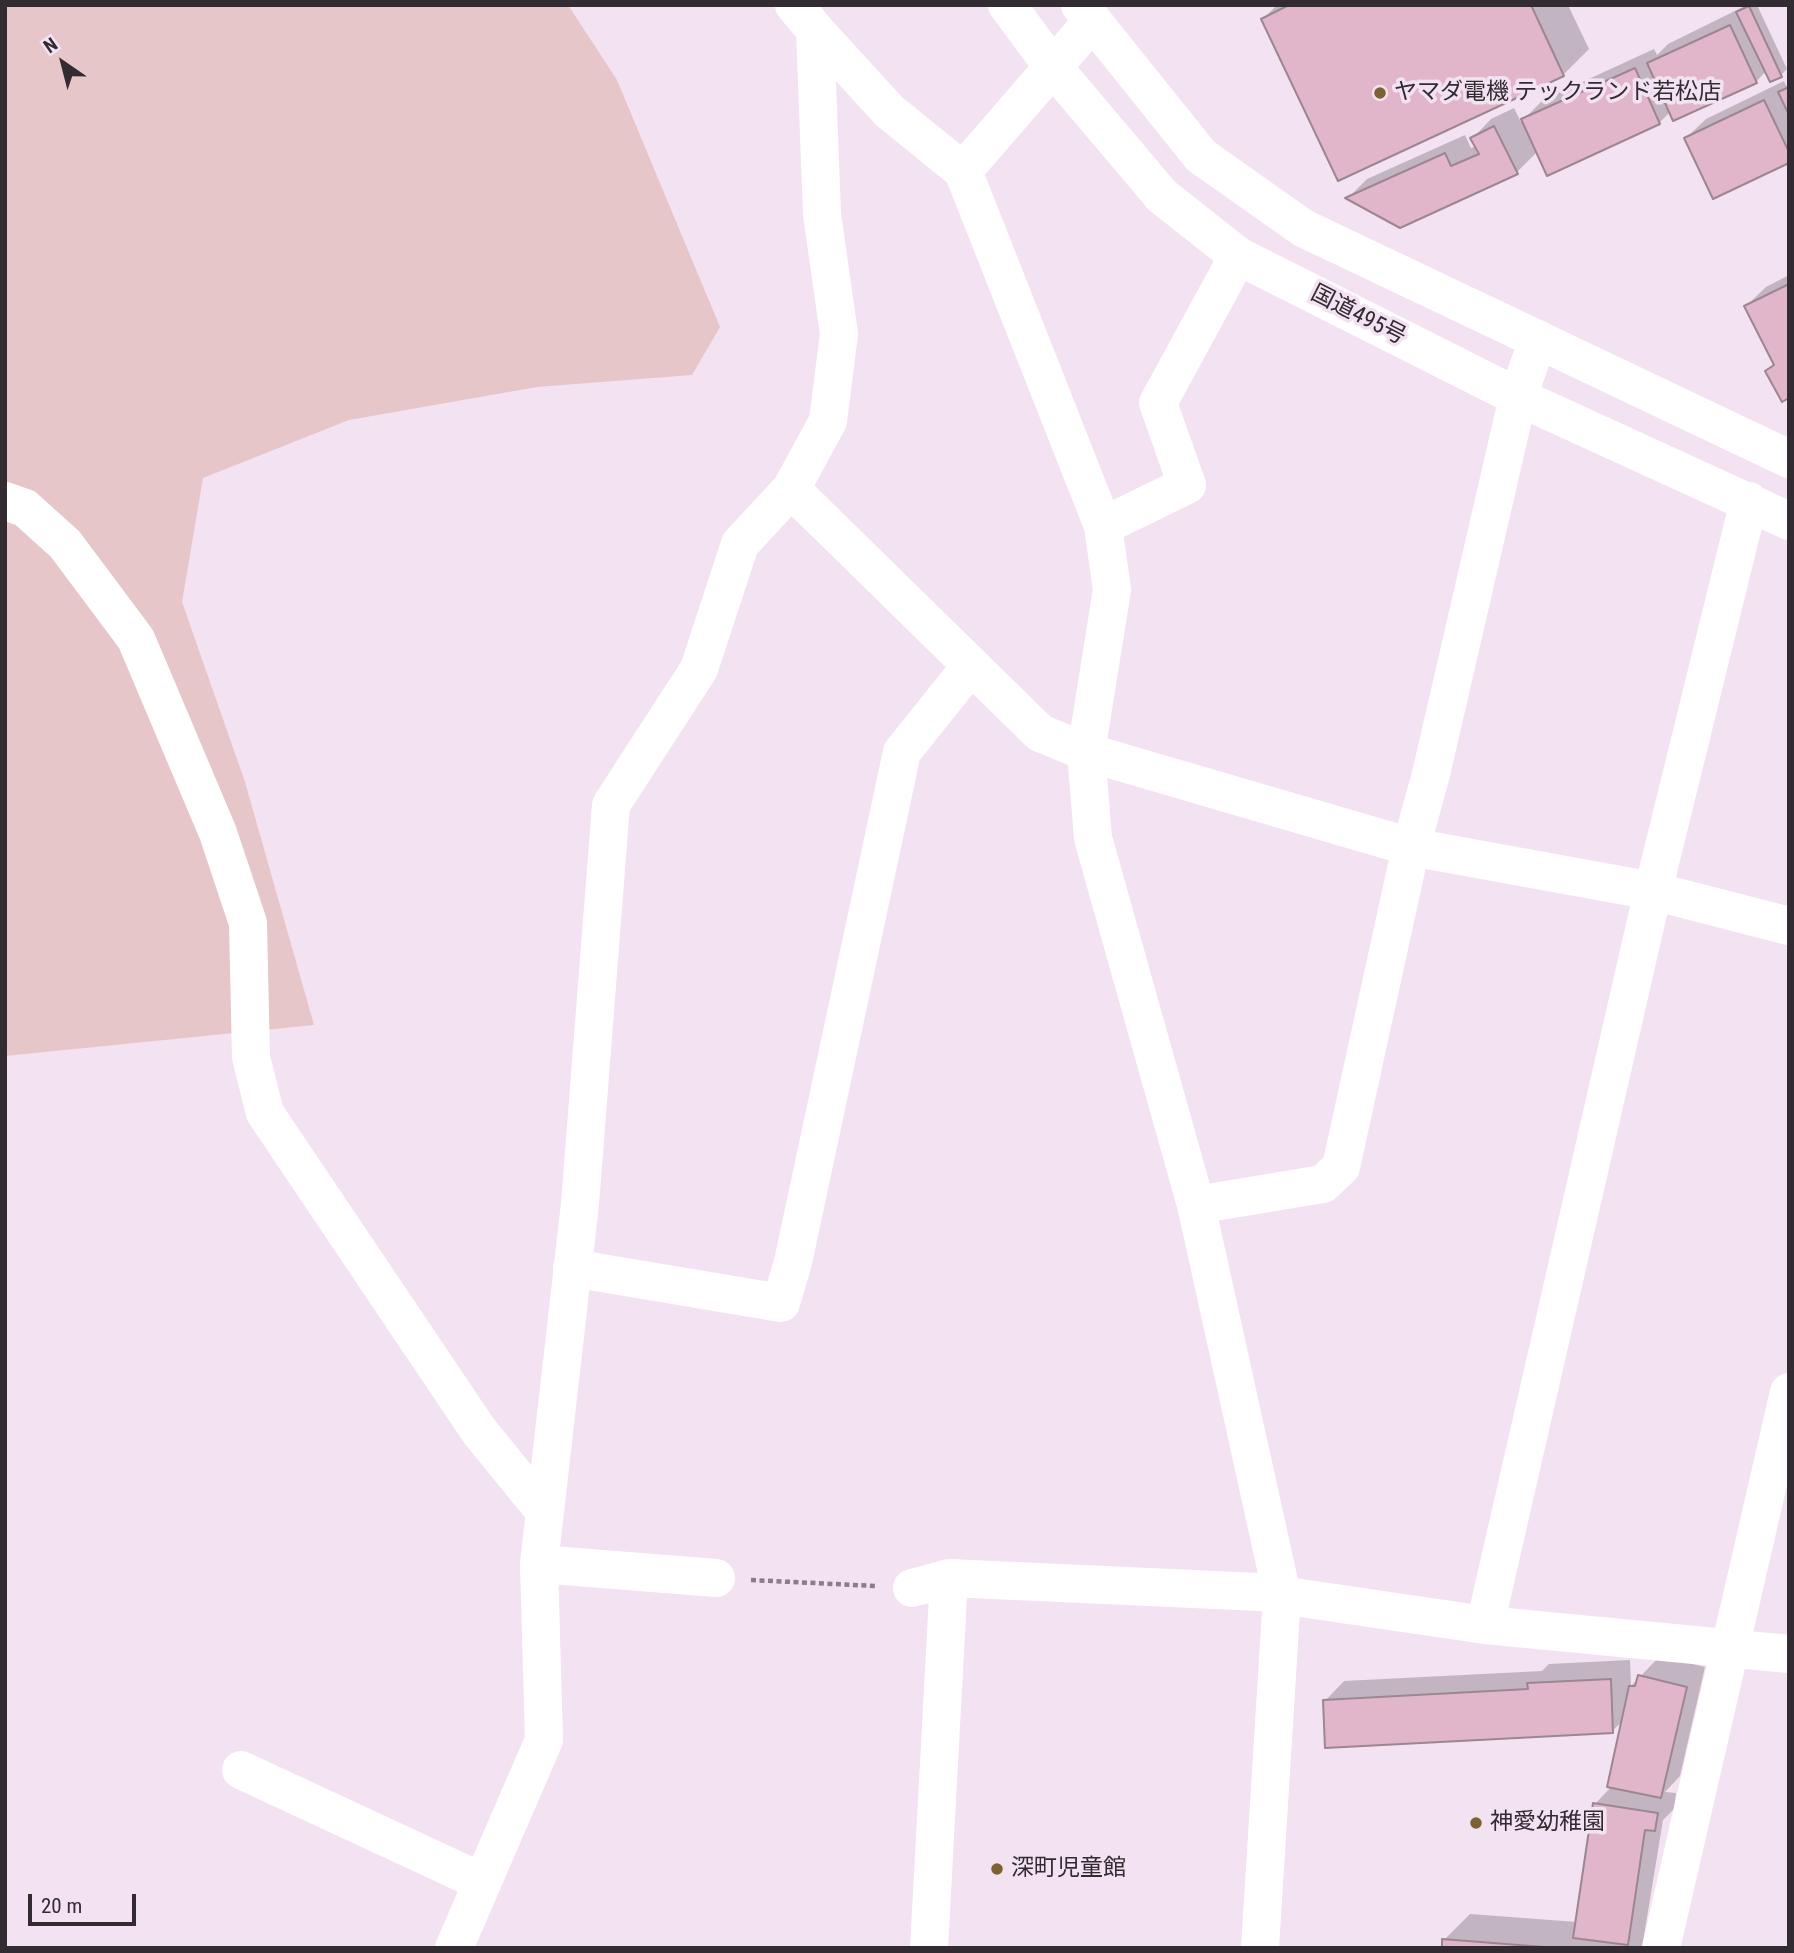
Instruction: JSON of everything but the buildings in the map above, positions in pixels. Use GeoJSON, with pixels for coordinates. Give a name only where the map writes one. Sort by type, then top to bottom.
{"type":"FeatureCollection","features":[{"type":"Feature","properties":{"kind":"main road","name":"国道495号"},"geometry":{"type":"LineString","coordinates":[[1007,5],[1053,67],[1162,196],[1238,256],[1518,397],[1789,521]]}},
{"type":"Feature","properties":{"kind":"main road"},"geometry":{"type":"LineString","coordinates":[[964,171],[1053,67],[1085,14],[1201,156],[1303,228],[1789,459]]}},
{"type":"Feature","properties":{"kind":"main road"},"geometry":{"type":"LineString","coordinates":[[804,18],[889,111],[964,171],[1103,526],[1112,590],[1086,752],[1093,838],[1196,1205],[1282,1595],[1260,1948]]}},
{"type":"Feature","properties":{"kind":"main road"},"geometry":{"type":"LineString","coordinates":[[454,1948],[544,1740],[539,1564],[580,1205],[611,805],[699,669],[740,544],[791,489],[828,421],[839,334],[822,215],[804,18]]}},
{"type":"Feature","properties":{"kind":"main road"},"geometry":{"type":"LineString","coordinates":[[1103,526],[1187,485],[1158,403],[1238,256]]}},
{"type":"Feature","properties":{"kind":"main road"},"geometry":{"type":"LineString","coordinates":[[1196,1205],[1323,1184],[1341,1167],[1411,847],[1431,774],[1518,397],[1538,339]]}},
{"type":"Feature","properties":{"kind":"main road"},"geometry":{"type":"LineString","coordinates":[[791,489],[1040,733],[1086,752],[1411,847],[1653,891],[1789,926]]}},
{"type":"Feature","properties":{"kind":"main road"},"geometry":{"type":"LineString","coordinates":[[5,501],[25,508],[65,544],[141,651],[218,833],[248,923],[251,1057],[265,1113],[479,1431],[545,1512]]}},
{"type":"Feature","properties":{"kind":"main road"},"geometry":{"type":"LineString","coordinates":[[1485,1625],[1653,891],[1748,501]]}},
{"type":"Feature","properties":{"kind":"main road"},"geometry":{"type":"LineString","coordinates":[[572,1268],[781,1303],[796,1249],[902,752],[970,667]]}},
{"type":"Feature","properties":{"kind":"main road"},"geometry":{"type":"LineString","coordinates":[[1661,1948],[1789,1392]]}},
{"type":"Feature","properties":{"kind":"main road"},"geometry":{"type":"LineString","coordinates":[[539,1564],[716,1578]]}},
{"type":"Feature","properties":{"kind":"main road"},"geometry":{"type":"LineString","coordinates":[[929,1948],[949,1578]]}},
{"type":"Feature","properties":{"kind":"main road"},"geometry":{"type":"LineString","coordinates":[[912,1588],[949,1578],[1282,1595],[1485,1625],[1789,1654]]}},
{"type":"Feature","properties":{"kind":"main road"},"geometry":{"type":"LineString","coordinates":[[241,1770],[482,1882]]}},
{"type":"Feature","properties":{"kind":"path"},"geometry":{"type":"LineString","coordinates":[[716,1578],[912,1588]]}},
{"type":"Feature","properties":{"kind":"shaded area"},"geometry":{"type":"Polygon","coordinates":[[[5,5],[568,5],[617,80],[720,327],[692,375],[537,387],[349,420],[203,478],[182,602],[245,782],[314,1025],[5,1056],[5,5]]]}},
{"type":"Feature","properties":{"kind":"place","name":"ヤマダ電機 テックランド若松店"},"geometry":{"type":"Point","coordinates":[1380,93]}},
{"type":"Feature","properties":{"kind":"place","name":"神愛幼稚園"},"geometry":{"type":"Point","coordinates":[1476,1823]}},
{"type":"Feature","properties":{"kind":"place","name":"深町児童館"},"geometry":{"type":"Point","coordinates":[997,1869]}}]}
